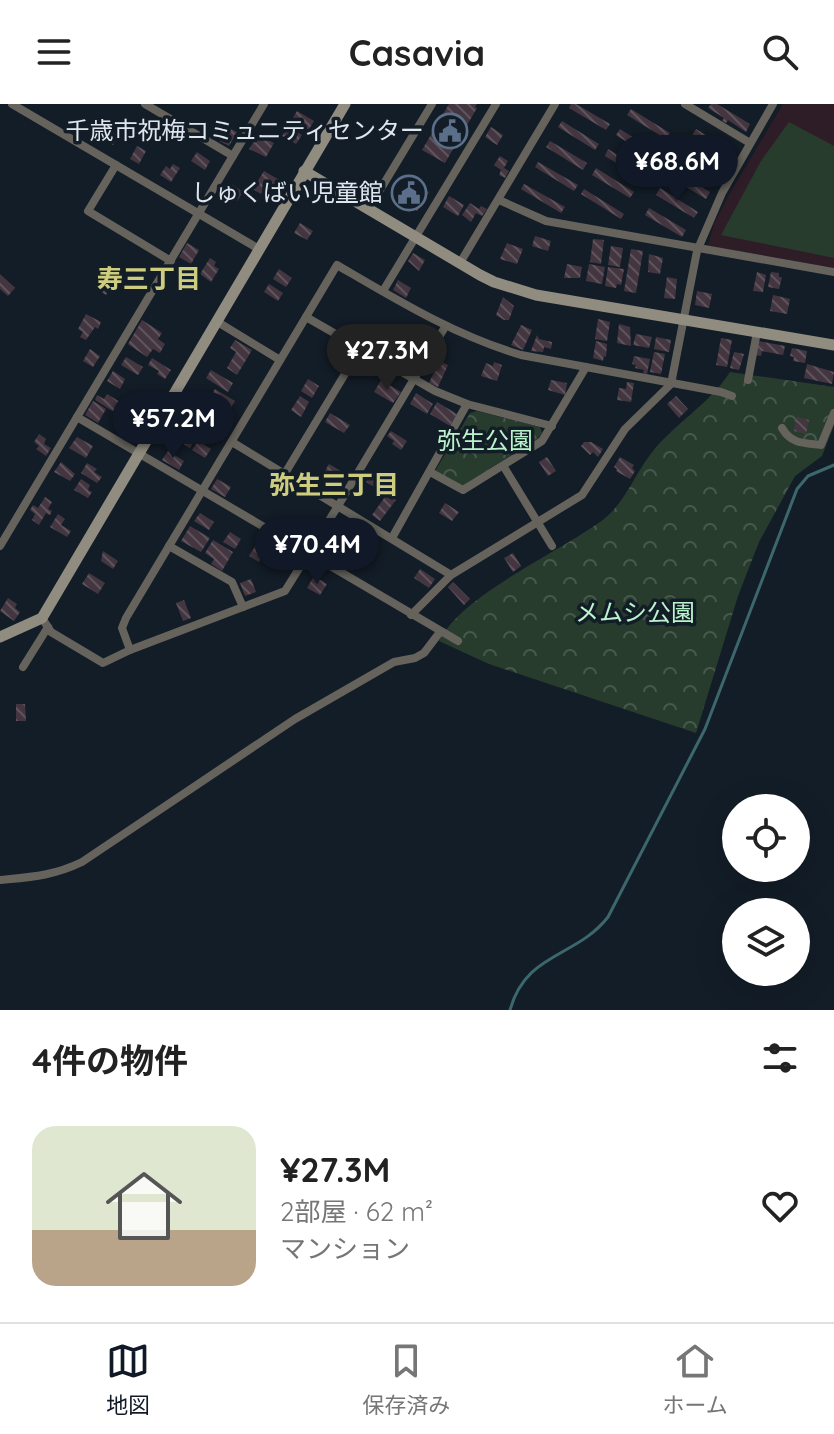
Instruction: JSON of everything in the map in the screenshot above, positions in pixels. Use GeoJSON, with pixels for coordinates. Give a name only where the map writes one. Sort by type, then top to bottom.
{"type":"FeatureCollection","features":[{"type":"Feature","properties":{"kind":"street"},"geometry":{"type":"LineString","coordinates":[[12,104],[259,249]]}},
{"type":"Feature","properties":{"kind":"street"},"geometry":{"type":"LineString","coordinates":[[145,104],[233,156]]}},
{"type":"Feature","properties":{"kind":"street"},"geometry":{"type":"LineString","coordinates":[[23,667],[139,453],[345,104]]}},
{"type":"Feature","properties":{"kind":"street"},"geometry":{"type":"LineString","coordinates":[[368,210],[432,104]]}},
{"type":"Feature","properties":{"kind":"street"},"geometry":{"type":"LineString","coordinates":[[383,291],[496,104]]}},
{"type":"Feature","properties":{"kind":"street"},"geometry":{"type":"LineString","coordinates":[[460,263],[555,104]]}},
{"type":"Feature","properties":{"kind":"street"},"geometry":{"type":"LineString","coordinates":[[685,104],[750,143]]}},
{"type":"Feature","properties":{"kind":"street"},"geometry":{"type":"LineString","coordinates":[[411,615],[451,575],[582,495],[625,429],[671,384],[698,248],[722,193],[773,104]]}},
{"type":"Feature","properties":{"kind":"street"},"geometry":{"type":"LineString","coordinates":[[0,546],[262,105]]}},
{"type":"Feature","properties":{"kind":"street"},"geometry":{"type":"LineString","coordinates":[[116,165],[88,211],[171,261]]}},
{"type":"Feature","properties":{"kind":"street"},"geometry":{"type":"LineString","coordinates":[[304,171],[494,282],[536,295],[834,345]]}},
{"type":"Feature","properties":{"kind":"street"},"geometry":{"type":"LineString","coordinates":[[499,200],[546,221],[834,272]]}},
{"type":"Feature","properties":{"kind":"street"},"geometry":{"type":"LineString","coordinates":[[130,650],[122,628],[126,618],[337,265],[445,327],[472,339],[521,355],[732,396]]}},
{"type":"Feature","properties":{"kind":"street"},"geometry":{"type":"LineString","coordinates":[[306,317],[413,380],[467,404],[552,426]]}},
{"type":"Feature","properties":{"kind":"street"},"geometry":{"type":"LineString","coordinates":[[216,321],[280,360]]}},
{"type":"Feature","properties":{"kind":"street"},"geometry":{"type":"LineString","coordinates":[[45,622],[51,632],[103,663],[285,591],[445,327]]}},
{"type":"Feature","properties":{"kind":"street"},"geometry":{"type":"LineString","coordinates":[[748,380],[757,332]]}},
{"type":"Feature","properties":{"kind":"street"},"geometry":{"type":"LineString","coordinates":[[284,475],[360,349]]}},
{"type":"Feature","properties":{"kind":"street"},"geometry":{"type":"LineString","coordinates":[[430,472],[463,490],[504,467],[542,441],[586,367]]}},
{"type":"Feature","properties":{"kind":"street"},"geometry":{"type":"LineString","coordinates":[[392,538],[467,404]]}},
{"type":"Feature","properties":{"kind":"street"},"geometry":{"type":"LineString","coordinates":[[782,428],[787,438],[793,441],[821,445],[834,413]]}},
{"type":"Feature","properties":{"kind":"street"},"geometry":{"type":"LineString","coordinates":[[77,417],[458,641]]}},
{"type":"Feature","properties":{"kind":"street"},"geometry":{"type":"LineString","coordinates":[[232,442],[451,575]]}},
{"type":"Feature","properties":{"kind":"street"},"geometry":{"type":"LineString","coordinates":[[504,467],[552,546]]}},
{"type":"Feature","properties":{"kind":"street"},"geometry":{"type":"LineString","coordinates":[[169,546],[232,582],[243,607]]}},
{"type":"Feature","properties":{"kind":"street"},"geometry":{"type":"LineString","coordinates":[[0,637],[45,622]]}},
{"type":"Feature","properties":{"kind":"street"},"geometry":{"type":"LineString","coordinates":[[0,880],[38,878],[82,862],[295,719],[394,662],[424,653],[440,632]]}},
{"type":"Feature","properties":{"kind":"shaded area"},"geometry":{"type":"Polygon","coordinates":[[[783,104],[834,104],[834,268],[708,246],[714,224],[730,193],[783,104]]]}},
{"type":"Feature","properties":{"kind":"green space"},"geometry":{"type":"Polygon","coordinates":[[[789,122],[834,146],[834,258],[721,235],[761,161],[789,122]]]}},
{"type":"Feature","properties":{"kind":"green space","name":"メムシ公園"},"geometry":{"type":"Polygon","coordinates":[[[730,372],[834,387],[834,425],[822,456],[795,476],[759,542],[738,596],[696,733],[489,664],[439,641],[451,623],[490,590],[604,519],[624,497],[659,444],[712,394],[730,372]]]}},
{"type":"Feature","properties":{"kind":"green space","name":"弥生公園"},"geometry":{"type":"Polygon","coordinates":[[[477,411],[540,427],[542,433],[462,486],[435,471],[470,413],[477,411]]]}},
{"type":"Feature","properties":{"kind":"building"},"geometry":{"type":"Polygon","coordinates":[[[449,104],[477,104],[477,108],[445,163],[422,150],[449,104]]]}},
{"type":"Feature","properties":{"kind":"building"},"geometry":{"type":"Polygon","coordinates":[[[571,104],[610,124],[606,130],[569,108],[571,104]]]}},
{"type":"Feature","properties":{"kind":"building"},"geometry":{"type":"Polygon","coordinates":[[[711,104],[717,104],[750,124],[746,132],[728,120],[726,123],[722,121],[724,118],[708,108],[711,104]]]}},
{"type":"Feature","properties":{"kind":"building"},"geometry":{"type":"Polygon","coordinates":[[[631,109],[670,133],[666,139],[627,115],[631,109]]]}},
{"type":"Feature","properties":{"kind":"building"},"geometry":{"type":"Polygon","coordinates":[[[297,111],[314,121],[308,131],[291,121],[297,111]]]}},
{"type":"Feature","properties":{"kind":"building"},"geometry":{"type":"Polygon","coordinates":[[[562,121],[599,144],[595,150],[558,127],[562,121]]]}},
{"type":"Feature","properties":{"kind":"building"},"geometry":{"type":"Polygon","coordinates":[[[105,127],[118,136],[113,145],[99,137],[105,127]]]}},
{"type":"Feature","properties":{"kind":"building"},"geometry":{"type":"Polygon","coordinates":[[[227,127],[237,132],[229,146],[219,141],[227,127]]]}},
{"type":"Feature","properties":{"kind":"building"},"geometry":{"type":"Polygon","coordinates":[[[288,127],[302,135],[296,144],[282,136],[288,127]]]}},
{"type":"Feature","properties":{"kind":"building"},"geometry":{"type":"Polygon","coordinates":[[[491,127],[503,135],[497,145],[485,137],[491,127]]]}},
{"type":"Feature","properties":{"kind":"building"},"geometry":{"type":"Polygon","coordinates":[[[620,129],[657,153],[653,159],[616,135],[620,129]]]}},
{"type":"Feature","properties":{"kind":"building"},"geometry":{"type":"Polygon","coordinates":[[[696,129],[734,152],[730,159],[692,136],[696,129]]]}},
{"type":"Feature","properties":{"kind":"building"},"geometry":{"type":"Polygon","coordinates":[[[258,135],[274,143],[266,157],[249,149],[258,135]]]}},
{"type":"Feature","properties":{"kind":"building"},"geometry":{"type":"Polygon","coordinates":[[[550,141],[587,163],[583,170],[546,147],[550,141]]]}},
{"type":"Feature","properties":{"kind":"building"},"geometry":{"type":"Polygon","coordinates":[[[137,146],[146,151],[139,164],[130,159],[137,146]]]}},
{"type":"Feature","properties":{"kind":"building"},"geometry":{"type":"Polygon","coordinates":[[[608,149],[645,172],[641,178],[605,156],[608,149]]]}},
{"type":"Feature","properties":{"kind":"building"},"geometry":{"type":"Polygon","coordinates":[[[683,149],[722,171],[717,179],[679,156],[683,149]]]}},
{"type":"Feature","properties":{"kind":"building"},"geometry":{"type":"Polygon","coordinates":[[[197,152],[210,161],[205,170],[191,161],[197,152]]]}},
{"type":"Feature","properties":{"kind":"building"},"geometry":{"type":"Polygon","coordinates":[[[500,156],[508,161],[504,168],[509,171],[505,178],[499,175],[501,170],[494,165],[500,156]]]}},
{"type":"Feature","properties":{"kind":"building"},"geometry":{"type":"Polygon","coordinates":[[[538,162],[578,185],[574,191],[535,167],[538,162]]]}},
{"type":"Feature","properties":{"kind":"building"},"geometry":{"type":"Polygon","coordinates":[[[173,164],[180,168],[171,182],[160,175],[166,166],[170,169],[173,164]]]}},
{"type":"Feature","properties":{"kind":"building"},"geometry":{"type":"Polygon","coordinates":[[[596,168],[634,192],[630,198],[592,175],[596,168]]]}},
{"type":"Feature","properties":{"kind":"building"},"geometry":{"type":"Polygon","coordinates":[[[672,169],[710,192],[706,199],[668,176],[672,169]]]}},
{"type":"Feature","properties":{"kind":"building"},"geometry":{"type":"Polygon","coordinates":[[[264,171],[281,181],[275,191],[266,186],[261,194],[253,189],[264,171]]]}},
{"type":"Feature","properties":{"kind":"building"},"geometry":{"type":"Polygon","coordinates":[[[401,176],[429,192],[417,211],[408,205],[405,209],[395,203],[399,196],[392,191],[401,176]]]}},
{"type":"Feature","properties":{"kind":"building"},"geometry":{"type":"Polygon","coordinates":[[[230,183],[243,192],[237,201],[220,189],[222,184],[227,187],[230,183]]]}},
{"type":"Feature","properties":{"kind":"building"},"geometry":{"type":"Polygon","coordinates":[[[524,184],[565,207],[561,213],[521,189],[524,184]]]}},
{"type":"Feature","properties":{"kind":"building"},"geometry":{"type":"Polygon","coordinates":[[[660,188],[698,212],[694,218],[656,195],[660,188]]]}},
{"type":"Feature","properties":{"kind":"building"},"geometry":{"type":"Polygon","coordinates":[[[584,189],[624,214],[621,219],[581,194],[584,189]]]}},
{"type":"Feature","properties":{"kind":"building"},"geometry":{"type":"Polygon","coordinates":[[[449,196],[464,205],[458,216],[443,207],[449,196]]]}},
{"type":"Feature","properties":{"kind":"building"},"geometry":{"type":"Polygon","coordinates":[[[470,203],[479,209],[481,206],[487,209],[482,216],[476,213],[471,222],[462,215],[470,203]]]}},
{"type":"Feature","properties":{"kind":"building"},"geometry":{"type":"Polygon","coordinates":[[[649,208],[686,230],[682,237],[645,215],[649,208]]]}},
{"type":"Feature","properties":{"kind":"building"},"geometry":{"type":"Polygon","coordinates":[[[300,223],[313,231],[307,240],[294,233],[300,223]]]}},
{"type":"Feature","properties":{"kind":"building"},"geometry":{"type":"Polygon","coordinates":[[[535,236],[551,241],[548,251],[532,246],[535,236]]]}},
{"type":"Feature","properties":{"kind":"building"},"geometry":{"type":"Polygon","coordinates":[[[593,239],[604,240],[601,264],[590,262],[593,239]]]}},
{"type":"Feature","properties":{"kind":"building"},"geometry":{"type":"Polygon","coordinates":[[[187,243],[199,250],[191,264],[179,257],[187,243]]]}},
{"type":"Feature","properties":{"kind":"building"},"geometry":{"type":"Polygon","coordinates":[[[507,243],[523,249],[517,264],[500,259],[507,243]]]}},
{"type":"Feature","properties":{"kind":"building"},"geometry":{"type":"Polygon","coordinates":[[[611,246],[623,248],[620,267],[608,265],[611,246]]]}},
{"type":"Feature","properties":{"kind":"building"},"geometry":{"type":"Polygon","coordinates":[[[631,249],[643,251],[636,293],[624,291],[631,249]]]}},
{"type":"Feature","properties":{"kind":"building"},"geometry":{"type":"Polygon","coordinates":[[[413,253],[425,260],[419,271],[408,261],[413,253]]]}},
{"type":"Feature","properties":{"kind":"building"},"geometry":{"type":"Polygon","coordinates":[[[649,254],[663,258],[660,274],[648,272],[649,254]]]}},
{"type":"Feature","properties":{"kind":"building"},"geometry":{"type":"Polygon","coordinates":[[[210,258],[219,269],[211,282],[200,274],[210,258]]]}},
{"type":"Feature","properties":{"kind":"building"},"geometry":{"type":"Polygon","coordinates":[[[567,264],[582,267],[580,278],[564,278],[567,264]]]}},
{"type":"Feature","properties":{"kind":"building"},"geometry":{"type":"Polygon","coordinates":[[[589,264],[605,267],[602,284],[586,281],[589,264]]]}},
{"type":"Feature","properties":{"kind":"building"},"geometry":{"type":"Polygon","coordinates":[[[608,267],[624,269],[621,285],[617,284],[616,288],[605,286],[608,267]]]}},
{"type":"Feature","properties":{"kind":"building"},"geometry":{"type":"Polygon","coordinates":[[[279,269],[292,278],[286,287],[273,279],[279,269]]]}},
{"type":"Feature","properties":{"kind":"building"},"geometry":{"type":"Polygon","coordinates":[[[757,272],[766,275],[763,292],[753,291],[757,272]]]}},
{"type":"Feature","properties":{"kind":"building"},"geometry":{"type":"Polygon","coordinates":[[[771,272],[779,273],[782,277],[779,289],[768,287],[771,272]]]}},
{"type":"Feature","properties":{"kind":"building"},"geometry":{"type":"Polygon","coordinates":[[[108,273],[116,278],[106,295],[98,290],[108,273]]]}},
{"type":"Feature","properties":{"kind":"building"},"geometry":{"type":"Polygon","coordinates":[[[0,274],[15,288],[8,296],[0,289],[0,274]]]}},
{"type":"Feature","properties":{"kind":"building"},"geometry":{"type":"Polygon","coordinates":[[[667,277],[677,279],[675,299],[664,298],[667,277]]]}},
{"type":"Feature","properties":{"kind":"building"},"geometry":{"type":"Polygon","coordinates":[[[398,280],[411,288],[406,298],[393,290],[398,280]]]}},
{"type":"Feature","properties":{"kind":"building"},"geometry":{"type":"Polygon","coordinates":[[[269,284],[283,293],[278,301],[264,292],[269,284]]]}},
{"type":"Feature","properties":{"kind":"building"},"geometry":{"type":"Polygon","coordinates":[[[697,291],[712,294],[709,308],[695,305],[697,291]]]}},
{"type":"Feature","properties":{"kind":"building"},"geometry":{"type":"Polygon","coordinates":[[[773,295],[790,299],[787,314],[770,311],[773,295]]]}},
{"type":"Feature","properties":{"kind":"building"},"geometry":{"type":"Polygon","coordinates":[[[503,297],[514,306],[509,320],[496,315],[503,297]]]}},
{"type":"Feature","properties":{"kind":"building"},"geometry":{"type":"Polygon","coordinates":[[[86,314],[101,322],[86,340],[80,337],[83,332],[78,329],[86,314]]]}},
{"type":"Feature","properties":{"kind":"building"},"geometry":{"type":"Polygon","coordinates":[[[598,319],[610,322],[607,341],[595,339],[598,319]]]}},
{"type":"Feature","properties":{"kind":"building"},"geometry":{"type":"Polygon","coordinates":[[[142,320],[162,333],[158,339],[165,344],[160,353],[153,349],[147,357],[128,344],[142,320]]]}},
{"type":"Feature","properties":{"kind":"building"},"geometry":{"type":"Polygon","coordinates":[[[619,324],[630,327],[631,346],[617,343],[619,324]]]}},
{"type":"Feature","properties":{"kind":"building"},"geometry":{"type":"Polygon","coordinates":[[[521,325],[532,330],[523,350],[511,345],[521,325]]]}},
{"type":"Feature","properties":{"kind":"building"},"geometry":{"type":"Polygon","coordinates":[[[636,334],[652,337],[649,348],[633,345],[636,334]]]}},
{"type":"Feature","properties":{"kind":"building"},"geometry":{"type":"Polygon","coordinates":[[[537,335],[539,339],[552,342],[551,349],[544,347],[543,352],[531,351],[537,335]]]}},
{"type":"Feature","properties":{"kind":"building"},"geometry":{"type":"Polygon","coordinates":[[[656,337],[671,340],[669,352],[654,349],[656,337]]]}},
{"type":"Feature","properties":{"kind":"building"},"geometry":{"type":"Polygon","coordinates":[[[721,338],[732,340],[727,367],[716,365],[721,338]]]}},
{"type":"Feature","properties":{"kind":"building"},"geometry":{"type":"Polygon","coordinates":[[[235,340],[252,350],[237,375],[227,368],[236,352],[230,348],[235,340]]]}},
{"type":"Feature","properties":{"kind":"building"},"geometry":{"type":"Polygon","coordinates":[[[596,341],[607,344],[603,361],[593,358],[596,341]]]}},
{"type":"Feature","properties":{"kind":"building"},"geometry":{"type":"Polygon","coordinates":[[[758,341],[785,346],[783,355],[762,351],[761,356],[755,355],[758,341]]]}},
{"type":"Feature","properties":{"kind":"building"},"geometry":{"type":"Polygon","coordinates":[[[792,348],[807,351],[805,363],[793,361],[794,357],[790,356],[792,348]]]}},
{"type":"Feature","properties":{"kind":"building"},"geometry":{"type":"Polygon","coordinates":[[[90,349],[100,356],[93,367],[83,361],[90,349]]]}},
{"type":"Feature","properties":{"kind":"building"},"geometry":{"type":"Polygon","coordinates":[[[654,352],[665,354],[661,374],[650,372],[654,352]]]}},
{"type":"Feature","properties":{"kind":"building"},"geometry":{"type":"Polygon","coordinates":[[[734,352],[744,354],[739,370],[730,368],[734,352]]]}},
{"type":"Feature","properties":{"kind":"building"},"geometry":{"type":"Polygon","coordinates":[[[634,356],[650,359],[647,374],[632,364],[634,356]]]}},
{"type":"Feature","properties":{"kind":"building"},"geometry":{"type":"Polygon","coordinates":[[[126,357],[143,367],[138,375],[121,365],[126,357]]]}},
{"type":"Feature","properties":{"kind":"building"},"geometry":{"type":"Polygon","coordinates":[[[152,358],[171,370],[165,379],[148,365],[152,358]]]}},
{"type":"Feature","properties":{"kind":"building"},"geometry":{"type":"Polygon","coordinates":[[[439,361],[448,365],[438,387],[429,383],[439,361]]]}},
{"type":"Feature","properties":{"kind":"building"},"geometry":{"type":"Polygon","coordinates":[[[494,362],[502,365],[497,381],[481,376],[486,363],[493,366],[494,362]]]}},
{"type":"Feature","properties":{"kind":"building"},"geometry":{"type":"Polygon","coordinates":[[[807,364],[834,372],[832,384],[804,378],[807,364]]]}},
{"type":"Feature","properties":{"kind":"building"},"geometry":{"type":"Polygon","coordinates":[[[211,370],[233,383],[228,392],[206,378],[211,370]]]}},
{"type":"Feature","properties":{"kind":"building"},"geometry":{"type":"Polygon","coordinates":[[[113,371],[125,379],[120,389],[107,381],[113,371]]]}},
{"type":"Feature","properties":{"kind":"building"},"geometry":{"type":"Polygon","coordinates":[[[308,379],[319,386],[312,398],[301,391],[308,379]]]}},
{"type":"Feature","properties":{"kind":"building"},"geometry":{"type":"Polygon","coordinates":[[[381,380],[401,392],[393,403],[374,392],[381,380]]]}},
{"type":"Feature","properties":{"kind":"building"},"geometry":{"type":"Polygon","coordinates":[[[551,380],[567,383],[565,395],[548,390],[551,380]]]}},
{"type":"Feature","properties":{"kind":"building"},"geometry":{"type":"Polygon","coordinates":[[[627,382],[634,383],[631,402],[617,400],[619,388],[626,389],[627,382]]]}},
{"type":"Feature","properties":{"kind":"building"},"geometry":{"type":"Polygon","coordinates":[[[215,389],[235,401],[229,411],[209,399],[215,389]]]}},
{"type":"Feature","properties":{"kind":"building"},"geometry":{"type":"Polygon","coordinates":[[[416,393],[433,404],[427,414],[410,404],[416,393]]]}},
{"type":"Feature","properties":{"kind":"building"},"geometry":{"type":"Polygon","coordinates":[[[107,394],[120,402],[114,412],[95,400],[97,395],[104,399],[107,394]]]}},
{"type":"Feature","properties":{"kind":"building"},"geometry":{"type":"Polygon","coordinates":[[[300,396],[309,402],[301,417],[291,410],[300,396]]]}},
{"type":"Feature","properties":{"kind":"building"},"geometry":{"type":"Polygon","coordinates":[[[676,396],[688,409],[679,418],[667,404],[676,396]]]}},
{"type":"Feature","properties":{"kind":"building"},"geometry":{"type":"Polygon","coordinates":[[[93,401],[106,409],[98,423],[85,415],[93,401]]]}},
{"type":"Feature","properties":{"kind":"building"},"geometry":{"type":"Polygon","coordinates":[[[437,402],[457,414],[450,426],[430,414],[437,402]]]}},
{"type":"Feature","properties":{"kind":"building"},"geometry":{"type":"Polygon","coordinates":[[[197,408],[211,414],[204,425],[192,417],[197,408]]]}},
{"type":"Feature","properties":{"kind":"building"},"geometry":{"type":"Polygon","coordinates":[[[118,413],[133,422],[128,430],[113,421],[118,413]]]}},
{"type":"Feature","properties":{"kind":"building"},"geometry":{"type":"Polygon","coordinates":[[[330,413],[350,425],[344,433],[325,422],[330,413]]]}},
{"type":"Feature","properties":{"kind":"building"},"geometry":{"type":"Polygon","coordinates":[[[797,417],[809,420],[806,434],[794,431],[797,417]]]}},
{"type":"Feature","properties":{"kind":"building"},"geometry":{"type":"Polygon","coordinates":[[[216,420],[227,427],[221,438],[210,431],[216,420]]]}},
{"type":"Feature","properties":{"kind":"building"},"geometry":{"type":"Polygon","coordinates":[[[176,431],[195,440],[190,448],[172,437],[176,431]]]}},
{"type":"Feature","properties":{"kind":"building"},"geometry":{"type":"Polygon","coordinates":[[[391,431],[407,441],[401,450],[387,436],[391,431]]]}},
{"type":"Feature","properties":{"kind":"building"},"geometry":{"type":"Polygon","coordinates":[[[39,434],[46,439],[44,444],[51,448],[46,456],[36,449],[39,446],[34,442],[39,434]]]}},
{"type":"Feature","properties":{"kind":"building"},"geometry":{"type":"Polygon","coordinates":[[[77,437],[93,446],[86,458],[69,448],[77,437]]]}},
{"type":"Feature","properties":{"kind":"building"},"geometry":{"type":"Polygon","coordinates":[[[198,441],[211,449],[205,458],[192,450],[198,441]]]}},
{"type":"Feature","properties":{"kind":"building"},"geometry":{"type":"Polygon","coordinates":[[[584,442],[591,442],[603,449],[598,457],[593,452],[590,455],[581,446],[584,442]]]}},
{"type":"Feature","properties":{"kind":"building"},"geometry":{"type":"Polygon","coordinates":[[[168,451],[184,461],[179,470],[162,460],[168,451]]]}},
{"type":"Feature","properties":{"kind":"building"},"geometry":{"type":"Polygon","coordinates":[[[547,457],[556,471],[548,476],[539,462],[547,457]]]}},
{"type":"Feature","properties":{"kind":"building"},"geometry":{"type":"Polygon","coordinates":[[[620,457],[634,465],[632,468],[635,471],[630,479],[614,467],[620,457]]]}},
{"type":"Feature","properties":{"kind":"building"},"geometry":{"type":"Polygon","coordinates":[[[61,462],[75,474],[70,481],[54,472],[61,462]]]}},
{"type":"Feature","properties":{"kind":"building"},"geometry":{"type":"Polygon","coordinates":[[[87,463],[97,469],[94,472],[102,477],[97,483],[81,473],[87,463]]]}},
{"type":"Feature","properties":{"kind":"building"},"geometry":{"type":"Polygon","coordinates":[[[329,464],[346,474],[340,483],[324,473],[329,464]]]}},
{"type":"Feature","properties":{"kind":"building"},"geometry":{"type":"Polygon","coordinates":[[[372,473],[387,483],[381,491],[366,482],[372,473]]]}},
{"type":"Feature","properties":{"kind":"building"},"geometry":{"type":"Polygon","coordinates":[[[81,479],[90,485],[88,490],[92,492],[88,498],[74,490],[81,479]]]}},
{"type":"Feature","properties":{"kind":"building"},"geometry":{"type":"Polygon","coordinates":[[[217,479],[231,487],[225,497],[211,489],[217,479]]]}},
{"type":"Feature","properties":{"kind":"building"},"geometry":{"type":"Polygon","coordinates":[[[387,494],[396,500],[380,521],[372,515],[387,494]]]}},
{"type":"Feature","properties":{"kind":"building"},"geometry":{"type":"Polygon","coordinates":[[[45,497],[52,502],[48,509],[52,511],[50,515],[46,513],[39,525],[32,520],[35,514],[30,510],[33,505],[38,508],[45,497]]]}},
{"type":"Feature","properties":{"kind":"building"},"geometry":{"type":"Polygon","coordinates":[[[445,503],[459,512],[452,521],[439,513],[445,503]]]}},
{"type":"Feature","properties":{"kind":"building"},"geometry":{"type":"Polygon","coordinates":[[[200,513],[214,522],[209,530],[194,521],[200,513]]]}},
{"type":"Feature","properties":{"kind":"building"},"geometry":{"type":"Polygon","coordinates":[[[58,514],[65,519],[61,525],[71,531],[67,537],[50,527],[58,514]]]}},
{"type":"Feature","properties":{"kind":"building"},"geometry":{"type":"Polygon","coordinates":[[[190,526],[210,538],[201,552],[181,541],[190,526]]]}},
{"type":"Feature","properties":{"kind":"building"},"geometry":{"type":"Polygon","coordinates":[[[230,532],[241,539],[235,549],[223,542],[230,532]]]}},
{"type":"Feature","properties":{"kind":"building"},"geometry":{"type":"Polygon","coordinates":[[[213,540],[233,552],[222,571],[211,564],[214,559],[205,553],[213,540]]]}},
{"type":"Feature","properties":{"kind":"building"},"geometry":{"type":"Polygon","coordinates":[[[257,543],[267,548],[259,562],[249,556],[257,543]]]}},
{"type":"Feature","properties":{"kind":"building"},"geometry":{"type":"Polygon","coordinates":[[[103,551],[118,561],[113,569],[101,561],[103,551]]]}},
{"type":"Feature","properties":{"kind":"building"},"geometry":{"type":"Polygon","coordinates":[[[513,553],[521,566],[513,572],[504,558],[513,553]]]}},
{"type":"Feature","properties":{"kind":"building"},"geometry":{"type":"Polygon","coordinates":[[[420,569],[435,579],[429,588],[414,578],[420,569]]]}},
{"type":"Feature","properties":{"kind":"building"},"geometry":{"type":"Polygon","coordinates":[[[89,573],[105,583],[98,594],[82,584],[89,573]]]}},
{"type":"Feature","properties":{"kind":"building"},"geometry":{"type":"Polygon","coordinates":[[[314,576],[327,584],[320,595],[307,588],[314,576]]]}},
{"type":"Feature","properties":{"kind":"building"},"geometry":{"type":"Polygon","coordinates":[[[251,579],[256,592],[245,596],[240,583],[251,579]]]}},
{"type":"Feature","properties":{"kind":"building"},"geometry":{"type":"Polygon","coordinates":[[[453,582],[470,599],[464,605],[448,587],[453,582]]]}},
{"type":"Feature","properties":{"kind":"building"},"geometry":{"type":"Polygon","coordinates":[[[8,598],[17,604],[15,608],[20,612],[14,621],[0,611],[8,598]]]}},
{"type":"Feature","properties":{"kind":"building"},"geometry":{"type":"Polygon","coordinates":[[[184,600],[191,618],[183,621],[176,603],[184,600]]]}},
{"type":"Feature","properties":{"kind":"building"},"geometry":{"type":"Polygon","coordinates":[[[16,704],[25,704],[26,721],[16,721],[16,704]]]}},
{"type":"Feature","properties":{"kind":"waterway"},"geometry":{"type":"LineString","coordinates":[[510,1010],[517,991],[528,977],[581,941],[608,917],[705,729],[797,489],[808,476],[834,465]]}},
{"type":"Feature","properties":{"kind":"place","name":"千歳市祝梅コミュニティセンター"},"geometry":{"type":"Point","coordinates":[450,131]}},
{"type":"Feature","properties":{"kind":"place","name":"しゅくばい児童館"},"geometry":{"type":"Point","coordinates":[409,193]}},
{"type":"Feature","properties":{"kind":"district","name":"寿三丁目"},"geometry":{"type":"Point","coordinates":[149,279]}},
{"type":"Feature","properties":{"kind":"district","name":"弥生三丁目"},"geometry":{"type":"Point","coordinates":[334,485]}}]}
